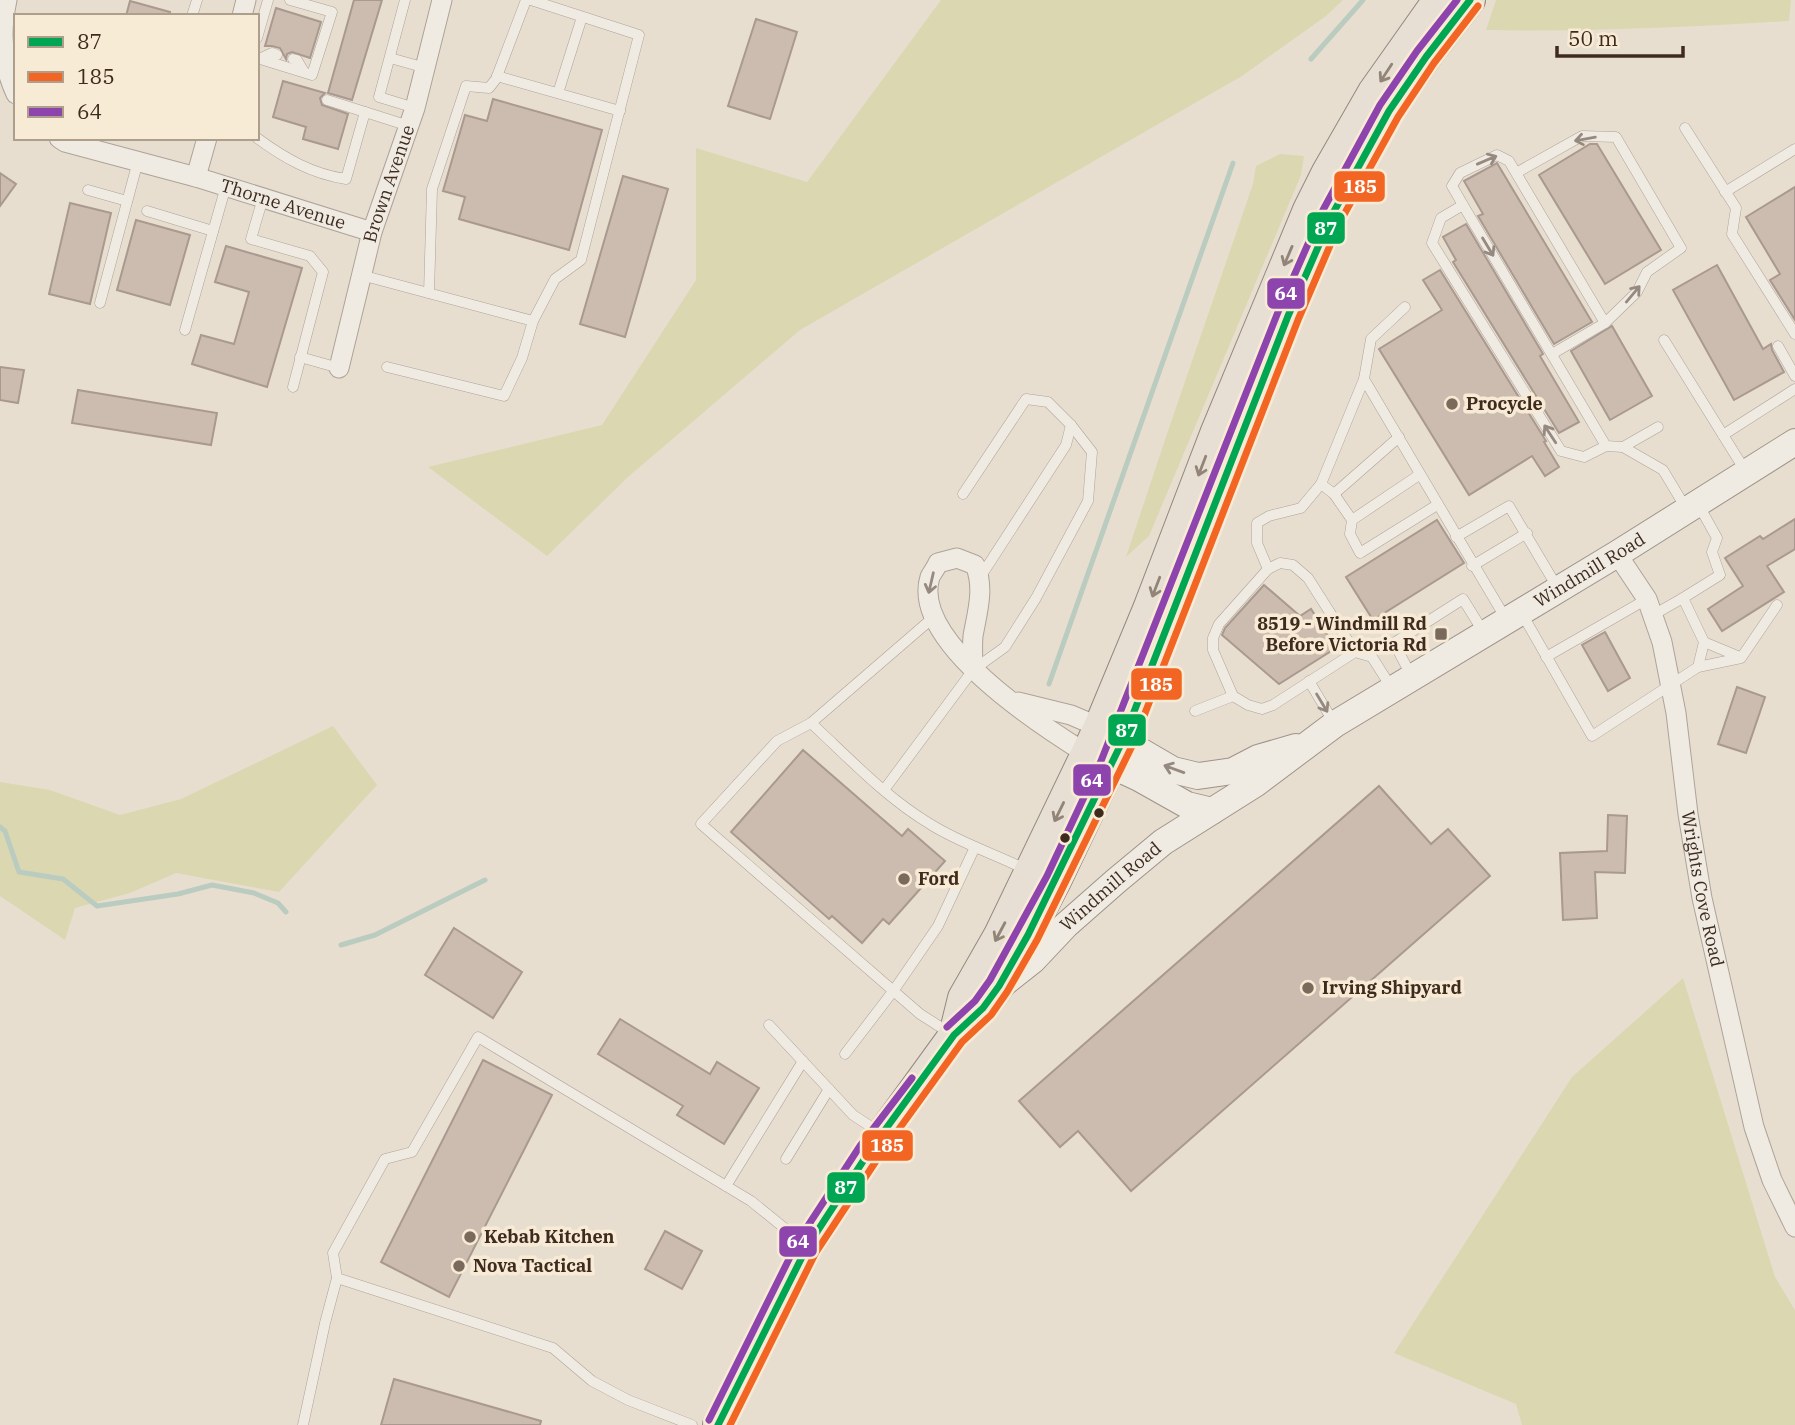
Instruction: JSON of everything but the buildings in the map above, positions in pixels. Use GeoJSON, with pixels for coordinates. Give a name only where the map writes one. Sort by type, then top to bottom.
{"type":"FeatureCollection","features":[{"type":"Feature","properties":{"kind":"main road"},"geometry":{"type":"LineString","coordinates":[[999,986],[1056,881],[1105,746],[1148,609],[1236,382],[1308,210],[1342,170],[1373,92],[1448,8]]}},
{"type":"Feature","properties":{"kind":"main road","name":"Windmill Road"},"geometry":{"type":"LineString","coordinates":[[718,1425],[807,1247],[882,1134],[954,1035],[983,1008],[999,986],[1032,960],[1066,926],[1163,842],[1255,785],[1335,724],[1617,554],[1795,442]]}},
{"type":"Feature","properties":{"kind":"main road","name":"Windmill Road"},"geometry":{"type":"LineString","coordinates":[[1105,746],[1198,776],[1233,771],[1258,758],[1314,741]]}},
{"type":"Feature","properties":{"kind":"main road"},"geometry":{"type":"LineString","coordinates":[[1105,746],[1187,805],[1212,811]]}},
{"type":"Feature","properties":{"kind":"main road"},"geometry":{"type":"LineString","coordinates":[[954,1035],[963,998],[1031,871],[1105,746]]}},
{"type":"Feature","properties":{"kind":"street"},"geometry":{"type":"LineString","coordinates":[[7,0],[1,23],[2,60],[14,89]]}},
{"type":"Feature","properties":{"kind":"street","name":"Brown Avenue"},"geometry":{"type":"LineString","coordinates":[[338,368],[372,232],[412,117],[442,0]]}},
{"type":"Feature","properties":{"kind":"street","name":"Thorne Avenue"},"geometry":{"type":"LineString","coordinates":[[62,140],[196,177],[372,232]]}},
{"type":"Feature","properties":{"kind":"street"},"geometry":{"type":"LineString","coordinates":[[196,177],[206,140]]}},
{"type":"Feature","properties":{"kind":"street","name":"Wrights Cove Road"},"geometry":{"type":"LineString","coordinates":[[1617,554],[1650,607],[1671,686],[1702,898],[1754,1127],[1772,1180],[1795,1227]]}},
{"type":"Feature","properties":{"kind":"street"},"geometry":{"type":"LineString","coordinates":[[973,670],[973,639],[980,577],[975,565],[957,558],[938,564],[930,578],[929,596],[937,624],[952,646],[973,670],[1010,701],[1105,746]]}},
{"type":"Feature","properties":{"kind":"street"},"geometry":{"type":"LineString","coordinates":[[1010,701],[1071,715],[1105,746]]}},
{"type":"Feature","properties":{"kind":"lane"},"geometry":{"type":"LineString","coordinates":[[259,31],[268,0]]}},
{"type":"Feature","properties":{"kind":"lane"},"geometry":{"type":"LineString","coordinates":[[259,58],[312,75],[332,12],[290,0]]}},
{"type":"Feature","properties":{"kind":"lane"},"geometry":{"type":"LineString","coordinates":[[405,0],[379,97],[412,117]]}},
{"type":"Feature","properties":{"kind":"lane"},"geometry":{"type":"LineString","coordinates":[[429,293],[432,189],[466,86],[489,88],[497,76],[526,0]]}},
{"type":"Feature","properties":{"kind":"lane"},"geometry":{"type":"LineString","coordinates":[[387,367],[503,396],[522,358],[533,321],[555,279],[581,260],[639,35],[531,0]]}},
{"type":"Feature","properties":{"kind":"lane"},"geometry":{"type":"LineString","coordinates":[[558,93],[582,17]]}},
{"type":"Feature","properties":{"kind":"lane"},"geometry":{"type":"LineString","coordinates":[[259,58],[277,54]]}},
{"type":"Feature","properties":{"kind":"lane"},"geometry":{"type":"LineString","coordinates":[[390,58],[426,68]]}},
{"type":"Feature","properties":{"kind":"lane"},"geometry":{"type":"LineString","coordinates":[[293,59],[298,60],[304,72]]}},
{"type":"Feature","properties":{"kind":"lane"},"geometry":{"type":"LineString","coordinates":[[497,76],[620,111]]}},
{"type":"Feature","properties":{"kind":"lane"},"geometry":{"type":"LineString","coordinates":[[327,100],[365,112],[412,117]]}},
{"type":"Feature","properties":{"kind":"lane"},"geometry":{"type":"LineString","coordinates":[[259,139],[302,166],[327,176],[346,179],[365,112]]}},
{"type":"Feature","properties":{"kind":"lane"},"geometry":{"type":"LineString","coordinates":[[1685,128],[1736,208],[1732,234],[1795,334]]}},
{"type":"Feature","properties":{"kind":"lane"},"geometry":{"type":"LineString","coordinates":[[1516,173],[1581,136],[1616,137],[1681,248],[1647,272],[1637,292],[1605,323],[1552,354]]}},
{"type":"Feature","properties":{"kind":"lane"},"geometry":{"type":"LineString","coordinates":[[1726,192],[1795,149]]}},
{"type":"Feature","properties":{"kind":"lane"},"geometry":{"type":"LineString","coordinates":[[1605,323],[1509,161],[1497,155],[1460,173],[1452,186],[1606,446]]}},
{"type":"Feature","properties":{"kind":"lane"},"geometry":{"type":"LineString","coordinates":[[100,303],[138,162]]}},
{"type":"Feature","properties":{"kind":"lane"},"geometry":{"type":"LineString","coordinates":[[185,330],[226,186]]}},
{"type":"Feature","properties":{"kind":"lane"},"geometry":{"type":"LineString","coordinates":[[88,190],[127,201]]}},
{"type":"Feature","properties":{"kind":"lane"},"geometry":{"type":"LineString","coordinates":[[263,198],[251,239],[310,256],[323,272],[293,387]]}},
{"type":"Feature","properties":{"kind":"lane"},"geometry":{"type":"LineString","coordinates":[[1463,205],[1441,218],[1432,243],[1561,451],[1584,457],[1606,446],[1623,447],[1663,470],[1717,538],[1712,552],[1720,575],[1684,598],[1650,607],[1546,657]]}},
{"type":"Feature","properties":{"kind":"lane"},"geometry":{"type":"LineString","coordinates":[[147,211],[213,231]]}},
{"type":"Feature","properties":{"kind":"lane"},"geometry":{"type":"LineString","coordinates":[[361,275],[533,321]]}},
{"type":"Feature","properties":{"kind":"lane"},"geometry":{"type":"LineString","coordinates":[[1268,569],[1257,543],[1257,523],[1269,516],[1301,508],[1321,484],[1364,379],[1371,339],[1405,307]]}},
{"type":"Feature","properties":{"kind":"lane"},"geometry":{"type":"LineString","coordinates":[[1664,340],[1746,472]]}},
{"type":"Feature","properties":{"kind":"lane"},"geometry":{"type":"LineString","coordinates":[[1778,346],[1795,376]]}},
{"type":"Feature","properties":{"kind":"lane"},"geometry":{"type":"LineString","coordinates":[[300,358],[338,368]]}},
{"type":"Feature","properties":{"kind":"lane"},"geometry":{"type":"LineString","coordinates":[[1364,379],[1504,622]]}},
{"type":"Feature","properties":{"kind":"lane"},"geometry":{"type":"LineString","coordinates":[[1723,435],[1795,389]]}},
{"type":"Feature","properties":{"kind":"lane"},"geometry":{"type":"LineString","coordinates":[[884,790],[973,670],[1005,647],[1036,597],[1088,501],[1092,452],[1048,402],[1026,399],[963,494]]}},
{"type":"Feature","properties":{"kind":"lane"},"geometry":{"type":"LineString","coordinates":[[980,577],[1066,445],[1071,425]]}},
{"type":"Feature","properties":{"kind":"lane"},"geometry":{"type":"LineString","coordinates":[[1623,447],[1658,427]]}},
{"type":"Feature","properties":{"kind":"lane"},"geometry":{"type":"LineString","coordinates":[[1334,495],[1399,437]]}},
{"type":"Feature","properties":{"kind":"lane"},"geometry":{"type":"LineString","coordinates":[[1352,520],[1419,475]]}},
{"type":"Feature","properties":{"kind":"lane"},"geometry":{"type":"LineString","coordinates":[[1321,484],[1334,495],[1352,520],[1350,534],[1360,553],[1437,505]]}},
{"type":"Feature","properties":{"kind":"lane"},"geometry":{"type":"LineString","coordinates":[[1456,537],[1509,506],[1558,589]]}},
{"type":"Feature","properties":{"kind":"lane"},"geometry":{"type":"LineString","coordinates":[[1472,566],[1527,533]]}},
{"type":"Feature","properties":{"kind":"lane"},"geometry":{"type":"LineString","coordinates":[[1355,652],[1273,705],[1262,709],[1233,696],[1213,650],[1213,638],[1219,625],[1268,569],[1280,563],[1293,565],[1308,578],[1355,652],[1372,657],[1402,683]]}},
{"type":"Feature","properties":{"kind":"lane"},"geometry":{"type":"LineString","coordinates":[[1684,598],[1704,642],[1698,667]]}},
{"type":"Feature","properties":{"kind":"lane"},"geometry":{"type":"LineString","coordinates":[[1402,683],[1394,643],[1463,599],[1504,622],[1546,657],[1592,736],[1698,667],[1741,657],[1777,605]]}},
{"type":"Feature","properties":{"kind":"lane"},"geometry":{"type":"LineString","coordinates":[[935,616],[811,723],[777,741],[701,824],[920,1014],[954,1035]]}},
{"type":"Feature","properties":{"kind":"lane"},"geometry":{"type":"LineString","coordinates":[[1704,642],[1741,657]]}},
{"type":"Feature","properties":{"kind":"lane"},"geometry":{"type":"LineString","coordinates":[[1309,681],[1335,724]]}},
{"type":"Feature","properties":{"kind":"lane"},"geometry":{"type":"LineString","coordinates":[[1195,711],[1233,696]]}},
{"type":"Feature","properties":{"kind":"lane"},"geometry":{"type":"LineString","coordinates":[[811,723],[884,790],[930,824],[1031,871]]}},
{"type":"Feature","properties":{"kind":"lane"},"geometry":{"type":"LineString","coordinates":[[845,1054],[938,926],[975,847]]}},
{"type":"Feature","properties":{"kind":"lane"},"geometry":{"type":"LineString","coordinates":[[769,1025],[853,1115],[882,1134]]}},
{"type":"Feature","properties":{"kind":"lane"},"geometry":{"type":"LineString","coordinates":[[303,1425],[337,1278],[333,1253],[385,1159],[412,1152],[478,1037],[751,1201],[807,1247]]}},
{"type":"Feature","properties":{"kind":"lane"},"geometry":{"type":"LineString","coordinates":[[726,1186],[803,1061]]}},
{"type":"Feature","properties":{"kind":"lane"},"geometry":{"type":"LineString","coordinates":[[786,1159],[829,1089]]}},
{"type":"Feature","properties":{"kind":"lane"},"geometry":{"type":"LineString","coordinates":[[337,1278],[553,1348],[592,1381],[628,1400],[692,1425]]}},
{"type":"Feature","properties":{"kind":"shaded area"},"geometry":{"type":"Polygon","coordinates":[[[941,0],[1343,0],[1326,16],[1242,76],[800,330],[628,477],[547,556],[428,467],[602,425],[696,280],[696,148],[807,182],[941,0]]]}},
{"type":"Feature","properties":{"kind":"shaded area"},"geometry":{"type":"Polygon","coordinates":[[[1496,0],[1791,0],[1789,21],[1638,28],[1486,30],[1496,0]]]}},
{"type":"Feature","properties":{"kind":"shaded area"},"geometry":{"type":"Polygon","coordinates":[[[1280,154],[1304,156],[1301,175],[1149,536],[1126,557],[1253,184],[1256,166],[1280,154]]]}},
{"type":"Feature","properties":{"kind":"shaded area"},"geometry":{"type":"Polygon","coordinates":[[[333,726],[377,785],[279,892],[176,873],[130,893],[75,908],[65,940],[0,896],[0,782],[50,790],[120,815],[181,799],[333,726]]]}},
{"type":"Feature","properties":{"kind":"shaded area"},"geometry":{"type":"Polygon","coordinates":[[[1683,978],[1775,1277],[1795,1310],[1795,1425],[1522,1425],[1516,1404],[1394,1353],[1572,1077],[1683,978]]]}},
{"type":"Feature","properties":{"kind":"waterway"},"geometry":{"type":"LineString","coordinates":[[1311,59],[1363,0]]}},
{"type":"Feature","properties":{"kind":"waterway"},"geometry":{"type":"LineString","coordinates":[[1049,684],[1233,163]]}},
{"type":"Feature","properties":{"kind":"waterway"},"geometry":{"type":"LineString","coordinates":[[0,827],[5,831],[19,872],[63,879],[97,906],[178,894],[212,885],[254,893],[278,903],[286,912]]}},
{"type":"Feature","properties":{"kind":"waterway"},"geometry":{"type":"LineString","coordinates":[[341,945],[375,935],[485,880]]}},
{"type":"Feature","properties":{"kind":"transit line","name":"64"},"geometry":{"type":"LineString","coordinates":[[947,1027],[975,1001],[990,980],[1047,876],[1101,761],[1278,312],[1323,210],[1380,105],[1457,0]]}},
{"type":"Feature","properties":{"kind":"transit line","name":"87"},"geometry":{"type":"LineString","coordinates":[[718,1425],[807,1247],[869,1152],[954,1035],[983,1008],[999,986],[1028,935],[1123,740],[1288,316],[1332,215],[1389,111],[1470,0]]}},
{"type":"Feature","properties":{"kind":"transit line","name":"185"},"geometry":{"type":"LineString","coordinates":[[730,1425],[816,1252],[878,1158],[962,1042],[991,1015],[1037,940],[1133,744],[1298,320],[1341,220],[1398,117],[1434,63],[1478,6]]}},
{"type":"Feature","properties":{"kind":"transit line","name":"64"},"geometry":{"type":"LineString","coordinates":[[709,1420],[798,1241],[860,1146],[912,1078]]}},
{"type":"Feature","properties":{"kind":"place","name":"Procycle"},"geometry":{"type":"Point","coordinates":[1452,404]}},
{"type":"Feature","properties":{"kind":"place","name":"8519 - Windmill Rd Before Victoria Rd"},"geometry":{"type":"Point","coordinates":[1441,634]}},
{"type":"Feature","properties":{"kind":"place","name":"Ford"},"geometry":{"type":"Point","coordinates":[904,879]}},
{"type":"Feature","properties":{"kind":"place","name":"Irving Shipyard"},"geometry":{"type":"Point","coordinates":[1308,988]}},
{"type":"Feature","properties":{"kind":"place","name":"Kebab Kitchen"},"geometry":{"type":"Point","coordinates":[470,1237]}},
{"type":"Feature","properties":{"kind":"place","name":"Nova Tactical"},"geometry":{"type":"Point","coordinates":[459,1266]}}]}
